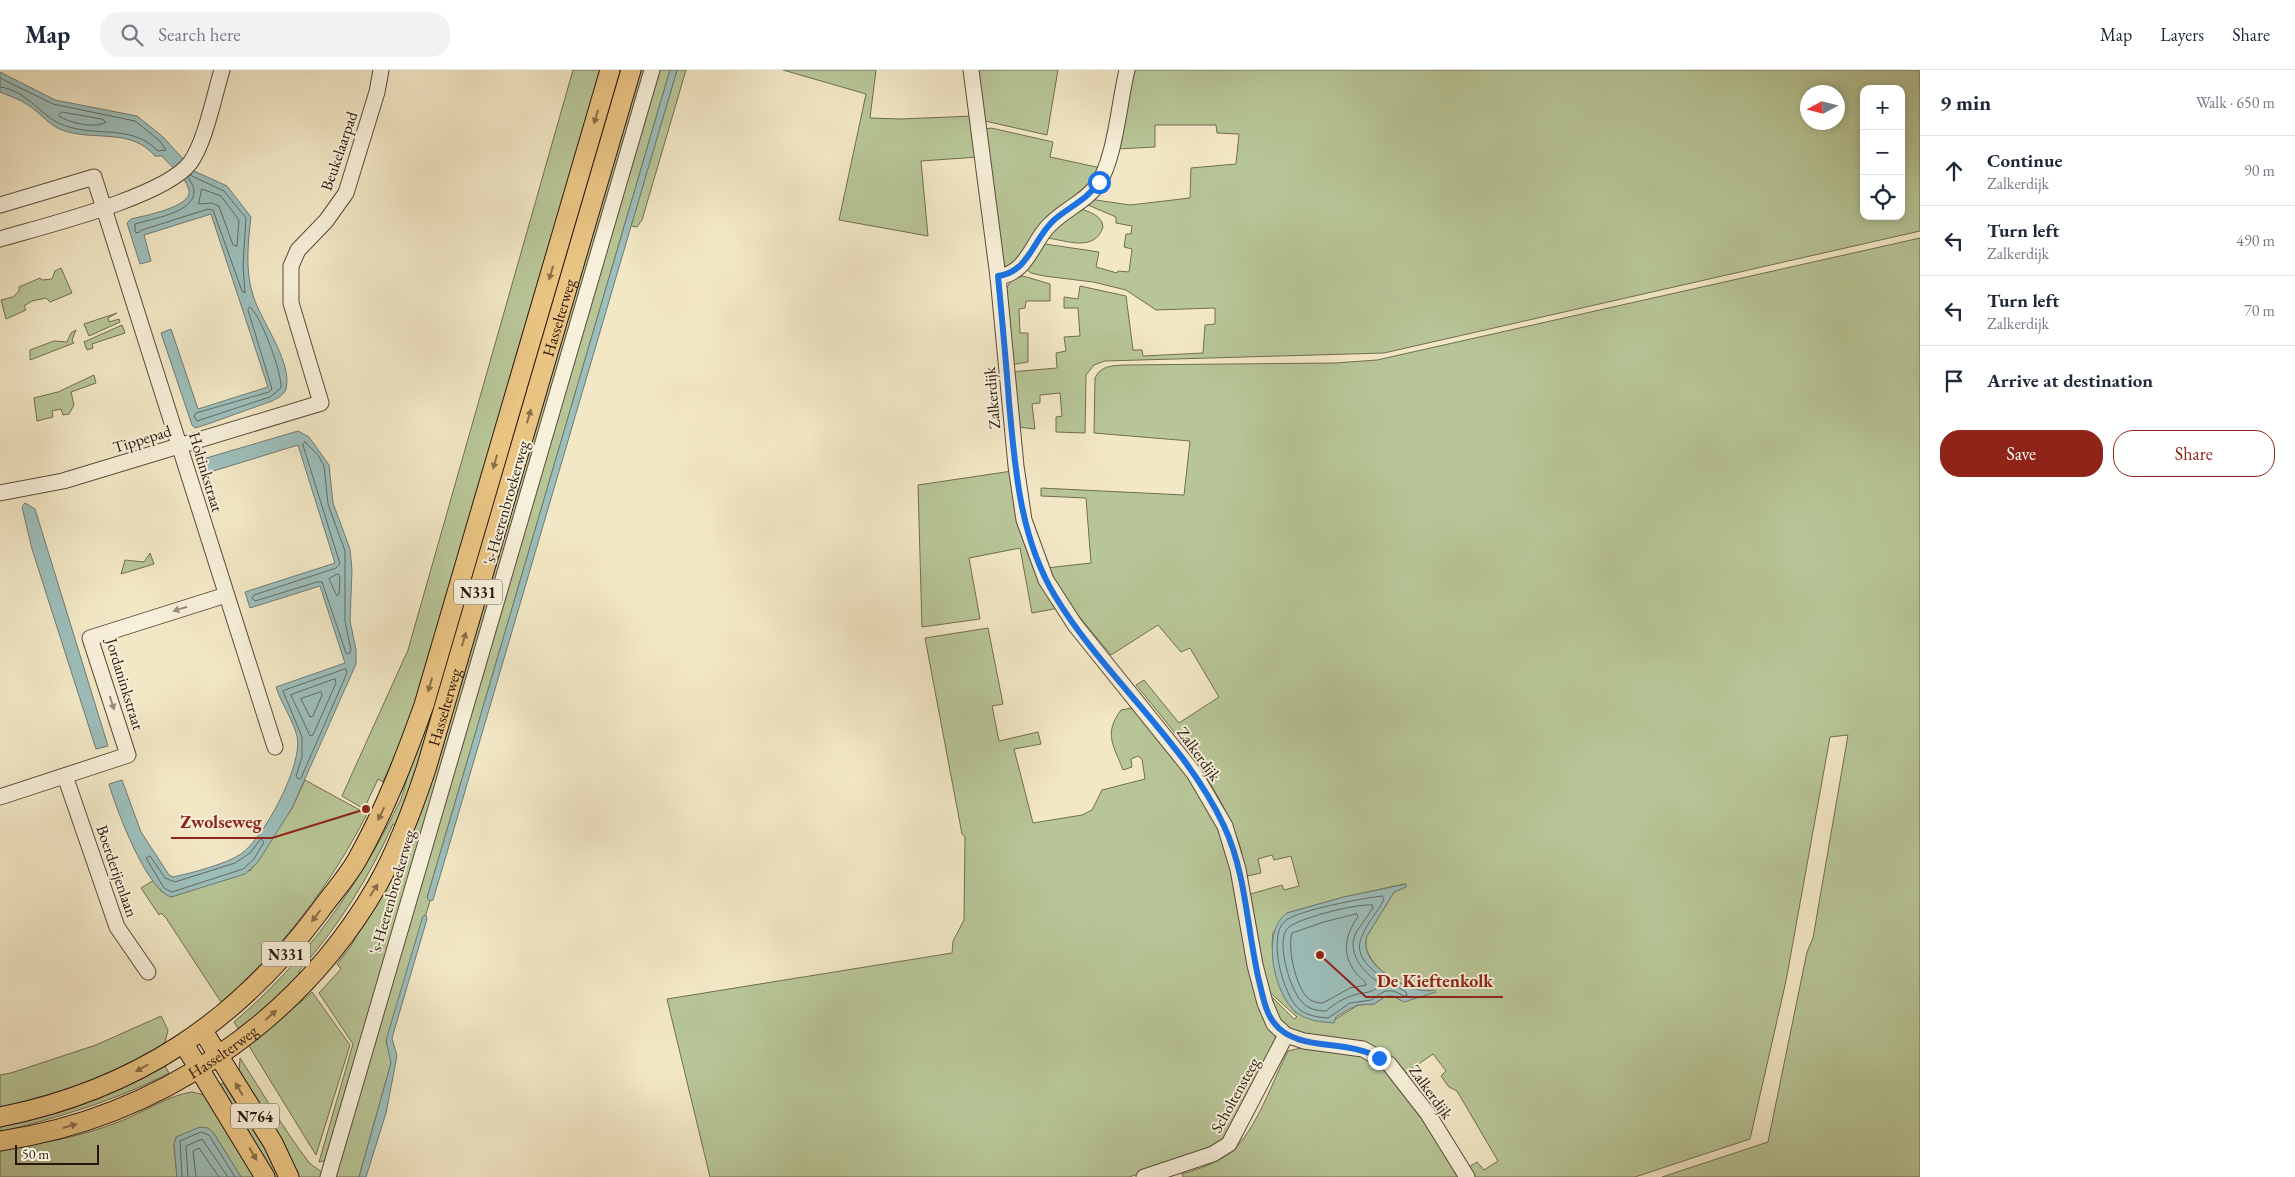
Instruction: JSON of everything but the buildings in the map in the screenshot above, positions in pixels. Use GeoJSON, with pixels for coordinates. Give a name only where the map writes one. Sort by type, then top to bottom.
{"type":"FeatureCollection","features":[{"type":"Feature","properties":{"kind":"main road","name":"Hasselterweg"},"geometry":{"type":"LineString","coordinates":[[0,1117],[45,1107],[95,1090],[133,1073],[203,1031],[235,1005],[272,970],[296,942],[356,863],[401,770],[424,705],[610,70]]}},
{"type":"Feature","properties":{"kind":"main road","name":"Hasselterweg"},"geometry":{"type":"LineString","coordinates":[[0,1141],[58,1130],[91,1120],[145,1098],[198,1069],[219,1055],[253,1031],[288,1000],[328,956],[377,884],[412,810],[631,70]]}},
{"type":"Feature","properties":{"kind":"main road"},"geometry":{"type":"LineString","coordinates":[[203,1031],[219,1055]]}},
{"type":"Feature","properties":{"kind":"main road"},"geometry":{"type":"LineString","coordinates":[[184,1044],[198,1069]]}},
{"type":"Feature","properties":{"kind":"main road","name":"N764"},"geometry":{"type":"LineString","coordinates":[[219,1055],[273,1144],[289,1177]]}},
{"type":"Feature","properties":{"kind":"main road","name":"N764"},"geometry":{"type":"LineString","coordinates":[[198,1069],[249,1147],[265,1177]]}},
{"type":"Feature","properties":{"kind":"street"},"geometry":{"type":"LineString","coordinates":[[0,239],[103,207],[173,180],[190,163],[198,150],[222,70]]}},
{"type":"Feature","properties":{"kind":"street","name":"Beukelaarpad"},"geometry":{"type":"LineString","coordinates":[[321,403],[291,303],[291,266],[298,250],[326,221],[346,193],[377,92],[381,70]]}},
{"type":"Feature","properties":{"kind":"street","name":"'s-Heerenbroekerweg"},"geometry":{"type":"LineString","coordinates":[[328,1177],[652,70]]}},
{"type":"Feature","properties":{"kind":"street","name":"Zalkerdijk"},"geometry":{"type":"LineString","coordinates":[[971,70],[998,276],[1016,466],[1024,520],[1046,580],[1065,612],[1182,758],[1216,810],[1234,850],[1253,957],[1265,1003],[1274,1024],[1286,1035],[1304,1041],[1363,1050],[1388,1064],[1428,1114],[1467,1177]]}},
{"type":"Feature","properties":{"kind":"street"},"geometry":{"type":"LineString","coordinates":[[998,276],[1018,270],[1052,222],[1086,198],[1099,182],[1107,167],[1127,70]]}},
{"type":"Feature","properties":{"kind":"street","name":"Holtinkstraat"},"geometry":{"type":"LineString","coordinates":[[0,206],[94,177],[276,747]]}},
{"type":"Feature","properties":{"kind":"street","name":"Tippepad"},"geometry":{"type":"LineString","coordinates":[[0,492],[63,481],[321,403]]}},
{"type":"Feature","properties":{"kind":"street","name":"Jordaninkstraat"},"geometry":{"type":"LineString","coordinates":[[65,776],[128,755],[90,638],[226,595]]}},
{"type":"Feature","properties":{"kind":"street"},"geometry":{"type":"LineString","coordinates":[[0,797],[65,776]]}},
{"type":"Feature","properties":{"kind":"street","name":"Boerderijenlaan"},"geometry":{"type":"LineString","coordinates":[[65,776],[117,927],[148,972]]}},
{"type":"Feature","properties":{"kind":"street","name":"Scholtensteeg"},"geometry":{"type":"LineString","coordinates":[[1144,1177],[1213,1154],[1230,1144],[1286,1035]]}},
{"type":"Feature","properties":{"kind":"green space"},"geometry":{"type":"Polygon","coordinates":[[[573,70],[604,70],[418,703],[383,782],[378,779],[364,809],[342,796],[408,650],[573,70]]]}},
{"type":"Feature","properties":{"kind":"green space"},"geometry":{"type":"Polygon","coordinates":[[[616,70],[625,70],[417,777],[385,858],[323,954],[241,1033],[234,1022],[285,973],[329,919],[368,861],[401,799],[616,70]],[[393,824],[374,864],[352,901],[327,937],[299,971],[300,974],[343,923],[377,865],[396,825],[393,824]]]}},
{"type":"Feature","properties":{"kind":"green space"},"geometry":{"type":"Polygon","coordinates":[[[636,70],[647,70],[327,1160],[319,1162],[353,1044],[319,993],[341,969],[337,964],[351,946],[388,878],[636,70]]]}},
{"type":"Feature","properties":{"kind":"green space"},"geometry":{"type":"Polygon","coordinates":[[[656,70],[670,70],[427,898],[430,901],[386,1042],[391,1063],[359,1177],[332,1177],[656,70]]]}},
{"type":"Feature","properties":{"kind":"green space"},"geometry":{"type":"Polygon","coordinates":[[[677,70],[686,70],[642,220],[637,227],[631,226],[677,70]]]}},
{"type":"Feature","properties":{"kind":"green space"},"geometry":{"type":"Polygon","coordinates":[[[783,70],[876,70],[870,118],[900,119],[973,116],[978,157],[921,161],[928,236],[839,220],[866,94],[783,70]]]}},
{"type":"Feature","properties":{"kind":"green space"},"geometry":{"type":"Polygon","coordinates":[[[978,70],[1058,70],[1047,135],[985,121],[978,70]]]}},
{"type":"Feature","properties":{"kind":"green space"},"geometry":{"type":"Polygon","coordinates":[[[1133,70],[1920,70],[1920,231],[1384,353],[1105,361],[1094,365],[1086,375],[1085,433],[1056,432],[1056,417],[1062,416],[1060,393],[1040,395],[1040,403],[1032,404],[1035,429],[1018,427],[1010,372],[1057,368],[1056,353],[1066,351],[1064,337],[1080,336],[1078,308],[1064,308],[1064,297],[1078,299],[1080,286],[1126,296],[1133,350],[1142,350],[1143,356],[1203,353],[1205,325],[1215,324],[1215,308],[1156,310],[1126,290],[1093,282],[1044,276],[1031,273],[1026,269],[1039,245],[1045,244],[1099,252],[1096,267],[1117,273],[1118,271],[1129,272],[1132,249],[1124,247],[1126,234],[1131,234],[1132,226],[1116,223],[1116,217],[1088,205],[1089,199],[1130,205],[1190,198],[1191,168],[1236,164],[1239,134],[1217,133],[1216,125],[1155,125],[1155,147],[1117,149],[1133,70]]]}},
{"type":"Feature","properties":{"kind":"green space"},"geometry":{"type":"Polygon","coordinates":[[[991,128],[1053,142],[1050,157],[1101,168],[1099,175],[1027,251],[1007,267],[1001,262],[986,129],[991,128]]]}},
{"type":"Feature","properties":{"kind":"green space"},"geometry":{"type":"Polygon","coordinates":[[[1079,208],[1094,214],[1102,223],[1103,227],[1094,240],[1080,243],[1048,238],[1046,233],[1079,208]]]}},
{"type":"Feature","properties":{"kind":"green space"},"geometry":{"type":"Polygon","coordinates":[[[1920,238],[1920,1177],[1662,1177],[1768,1142],[1807,952],[1813,938],[1848,735],[1830,737],[1786,981],[1750,1139],[1635,1177],[1472,1177],[1467,1168],[1477,1162],[1484,1170],[1498,1161],[1457,1091],[1449,1087],[1441,1076],[1446,1071],[1433,1054],[1403,1075],[1395,1066],[1309,1038],[1282,1026],[1268,993],[1294,1019],[1297,1017],[1265,988],[1247,895],[1282,885],[1284,890],[1299,886],[1291,856],[1274,860],[1272,855],[1258,859],[1261,873],[1243,877],[1238,855],[1242,853],[1224,807],[1198,764],[1136,685],[1144,680],[1179,723],[1219,697],[1190,648],[1181,652],[1158,625],[1111,655],[1067,602],[1046,568],[1091,563],[1086,498],[1041,496],[1041,488],[1184,495],[1190,441],[1094,433],[1095,378],[1106,367],[1123,365],[1335,363],[1377,360],[1920,238]],[[1404,884],[1344,897],[1287,913],[1273,933],[1272,945],[1286,1000],[1295,1012],[1334,1020],[1358,1005],[1374,1004],[1386,996],[1393,996],[1400,1000],[1430,991],[1409,988],[1386,975],[1370,956],[1366,946],[1367,936],[1394,892],[1406,887],[1404,884]]]}},
{"type":"Feature","properties":{"kind":"green space"},"geometry":{"type":"Polygon","coordinates":[[[61,268],[72,293],[50,302],[46,298],[32,301],[24,306],[26,310],[6,319],[1,300],[13,297],[19,291],[19,287],[40,278],[42,280],[52,279],[55,271],[61,268]]]}},
{"type":"Feature","properties":{"kind":"green space"},"geometry":{"type":"Polygon","coordinates":[[[1023,276],[1050,284],[1050,301],[1026,301],[1025,308],[1019,309],[1020,333],[1028,333],[1028,362],[1010,365],[1006,289],[1012,279],[1023,276]]]}},
{"type":"Feature","properties":{"kind":"green space"},"geometry":{"type":"Polygon","coordinates":[[[117,313],[108,318],[109,322],[119,319],[120,322],[89,336],[84,324],[117,313]]]}},
{"type":"Feature","properties":{"kind":"green space"},"geometry":{"type":"Polygon","coordinates":[[[122,325],[125,333],[92,344],[93,348],[87,350],[84,342],[122,325]]]}},
{"type":"Feature","properties":{"kind":"green space"},"geometry":{"type":"Polygon","coordinates":[[[76,330],[72,340],[74,343],[30,360],[30,350],[54,341],[67,342],[71,333],[76,330]]]}},
{"type":"Feature","properties":{"kind":"green space"},"geometry":{"type":"Polygon","coordinates":[[[94,375],[96,383],[71,392],[74,405],[69,414],[63,415],[61,409],[52,411],[53,417],[37,421],[34,398],[58,392],[94,375]]]}},
{"type":"Feature","properties":{"kind":"green space"},"geometry":{"type":"Polygon","coordinates":[[[1012,471],[1056,606],[1054,609],[1032,613],[1020,548],[969,558],[980,619],[922,627],[918,485],[1012,471]]]}},
{"type":"Feature","properties":{"kind":"green space"},"geometry":{"type":"Polygon","coordinates":[[[150,553],[154,564],[121,574],[125,560],[144,562],[150,553]]]}},
{"type":"Feature","properties":{"kind":"green space"},"geometry":{"type":"Polygon","coordinates":[[[988,628],[1003,704],[992,706],[999,741],[1038,732],[1041,744],[1014,749],[1033,823],[1082,815],[1092,810],[1102,790],[1145,779],[1142,759],[1138,756],[1131,759],[1132,767],[1123,770],[1111,733],[1112,726],[1121,710],[1137,707],[1181,763],[1219,822],[1275,1034],[1276,1044],[1244,1114],[1215,1150],[1129,1177],[710,1177],[667,999],[952,953],[953,941],[964,920],[965,837],[962,834],[925,638],[988,628]]]}},
{"type":"Feature","properties":{"kind":"green space"},"geometry":{"type":"Polygon","coordinates":[[[305,780],[367,814],[353,841],[303,915],[264,960],[221,1002],[166,918],[161,913],[159,915],[141,888],[154,880],[161,891],[171,897],[251,870],[292,808],[305,780]]]}},
{"type":"Feature","properties":{"kind":"green space"},"geometry":{"type":"Polygon","coordinates":[[[312,992],[350,1045],[316,1155],[249,1046],[271,1024],[312,992]]]}},
{"type":"Feature","properties":{"kind":"green space"},"geometry":{"type":"Polygon","coordinates":[[[161,1016],[168,1030],[164,1046],[123,1072],[0,1111],[0,1075],[96,1045],[161,1016]]]}},
{"type":"Feature","properties":{"kind":"green space"},"geometry":{"type":"Polygon","coordinates":[[[1301,1048],[1340,1048],[1359,1051],[1387,1067],[1411,1096],[1462,1177],[1183,1177],[1182,1174],[1220,1159],[1240,1143],[1256,1118],[1288,1051],[1301,1048]]]}},
{"type":"Feature","properties":{"kind":"green space"},"geometry":{"type":"Polygon","coordinates":[[[240,1058],[299,1149],[324,1177],[298,1177],[239,1073],[240,1058]]]}},
{"type":"Feature","properties":{"kind":"green space"},"geometry":{"type":"Polygon","coordinates":[[[164,1064],[169,1073],[128,1092],[65,1114],[0,1132],[0,1123],[164,1064]]]}},
{"type":"Feature","properties":{"kind":"green space"},"geometry":{"type":"Polygon","coordinates":[[[223,1083],[270,1157],[280,1177],[268,1177],[214,1088],[223,1083]]]}},
{"type":"Feature","properties":{"kind":"green space"},"geometry":{"type":"Polygon","coordinates":[[[192,1092],[205,1095],[262,1177],[241,1177],[213,1132],[174,1145],[177,1177],[0,1177],[0,1148],[76,1136],[121,1121],[165,1100],[192,1092]]]}},
{"type":"Feature","properties":{"kind":"water"},"geometry":{"type":"Polygon","coordinates":[[[670,70],[677,70],[433,900],[430,901],[427,898],[670,70]]]}},
{"type":"Feature","properties":{"kind":"water"},"geometry":{"type":"Polygon","coordinates":[[[0,72],[55,100],[137,116],[163,137],[194,171],[227,186],[251,217],[248,256],[250,286],[285,366],[286,389],[282,395],[272,401],[205,425],[195,428],[192,425],[161,333],[171,329],[198,409],[268,387],[211,214],[144,235],[151,261],[140,264],[127,223],[131,219],[166,210],[183,201],[188,196],[189,190],[185,181],[162,156],[155,156],[146,147],[135,142],[124,138],[77,134],[60,129],[25,103],[0,92],[0,72]]]}},
{"type":"Feature","properties":{"kind":"water"},"geometry":{"type":"Polygon","coordinates":[[[298,431],[309,437],[329,465],[333,503],[350,549],[352,570],[350,621],[356,650],[356,664],[292,808],[258,862],[245,874],[171,897],[161,891],[142,864],[125,829],[109,784],[122,780],[141,832],[169,875],[173,877],[190,873],[235,858],[250,845],[271,817],[288,781],[298,748],[293,724],[276,687],[345,663],[320,586],[250,608],[245,592],[335,563],[298,445],[207,473],[203,459],[298,431]]]}},
{"type":"Feature","properties":{"kind":"water"},"geometry":{"type":"Polygon","coordinates":[[[25,503],[35,509],[108,746],[96,749],[32,549],[22,507],[25,503]]]}},
{"type":"Feature","properties":{"kind":"water"},"geometry":{"type":"Polygon","coordinates":[[[1406,884],[1406,887],[1394,892],[1367,936],[1366,947],[1377,967],[1388,976],[1412,988],[1424,991],[1434,990],[1436,992],[1404,1002],[1393,996],[1386,996],[1374,1004],[1358,1005],[1349,1009],[1336,1017],[1334,1023],[1319,1022],[1297,1013],[1289,1005],[1282,993],[1273,963],[1272,948],[1274,934],[1279,922],[1287,913],[1344,897],[1406,884]]]}},
{"type":"Feature","properties":{"kind":"water"},"geometry":{"type":"Polygon","coordinates":[[[426,915],[427,919],[392,1038],[397,1056],[386,1113],[366,1177],[359,1177],[391,1063],[386,1040],[423,916],[426,915]]]}},
{"type":"Feature","properties":{"kind":"water"},"geometry":{"type":"Polygon","coordinates":[[[200,1127],[208,1128],[213,1132],[241,1177],[177,1177],[174,1145],[176,1137],[200,1127]]]}},
{"type":"Feature","properties":{"kind":"place","name":"Zwolseweg"},"geometry":{"type":"Point","coordinates":[366,809]}},
{"type":"Feature","properties":{"kind":"place","name":"De Kieftenkolk"},"geometry":{"type":"Point","coordinates":[1320,955]}},
{"type":"Feature","properties":{"kind":"route"},"geometry":{"type":"LineString","coordinates":[[1099,182],[1086,198],[1066,210],[1052,222],[1040,236],[1018,270],[1004,276],[998,276],[1016,466],[1024,520],[1030,540],[1046,580],[1065,612],[1194,773],[1225,826],[1234,850],[1243,890],[1255,965],[1265,1003],[1274,1024],[1286,1035],[1304,1041],[1356,1047],[1371,1052],[1379,1058]]}}]}
